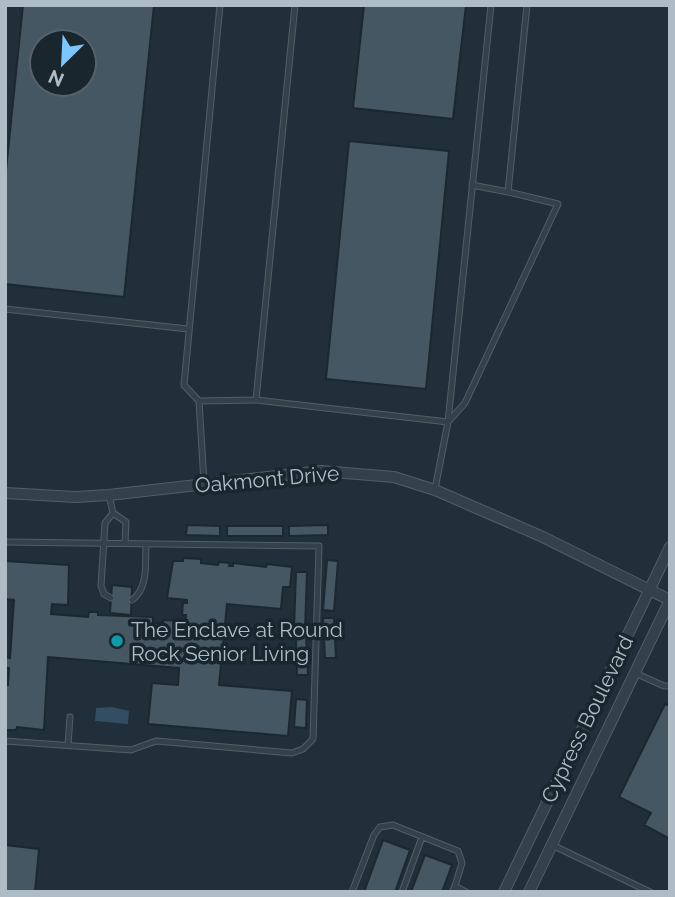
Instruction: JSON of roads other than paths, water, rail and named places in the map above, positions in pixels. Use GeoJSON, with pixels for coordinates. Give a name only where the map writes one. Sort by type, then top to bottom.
{"type":"FeatureCollection","features":[{"type":"Feature","properties":{"kind":"street","name":"Oakmont Drive"},"geometry":{"type":"LineString","coordinates":[[5,493],[75,497],[109,495],[321,471],[394,477],[435,490],[543,537],[670,600]]}},
{"type":"Feature","properties":{"kind":"street","name":"Cypress Boulevard"},"geometry":{"type":"LineString","coordinates":[[504,892],[670,547]]}},
{"type":"Feature","properties":{"kind":"street","name":"Cypress Boulevard"},"geometry":{"type":"LineString","coordinates":[[529,892],[670,600]]}},
{"type":"Feature","properties":{"kind":"lane"},"geometry":{"type":"LineString","coordinates":[[204,484],[199,401],[184,385],[220,5]]}},
{"type":"Feature","properties":{"kind":"lane"},"geometry":{"type":"LineString","coordinates":[[256,400],[295,5]]}},
{"type":"Feature","properties":{"kind":"lane"},"geometry":{"type":"LineString","coordinates":[[435,490],[448,422],[491,5]]}},
{"type":"Feature","properties":{"kind":"lane"},"geometry":{"type":"LineString","coordinates":[[508,192],[527,5]]}},
{"type":"Feature","properties":{"kind":"lane"},"geometry":{"type":"LineString","coordinates":[[448,422],[465,403],[558,204],[472,186]]}},
{"type":"Feature","properties":{"kind":"lane"},"geometry":{"type":"LineString","coordinates":[[5,309],[188,329]]}},
{"type":"Feature","properties":{"kind":"lane"},"geometry":{"type":"LineString","coordinates":[[199,401],[256,400],[448,422]]}},
{"type":"Feature","properties":{"kind":"lane"},"geometry":{"type":"LineString","coordinates":[[109,495],[113,513],[126,522],[125,543]]}},
{"type":"Feature","properties":{"kind":"lane"},"geometry":{"type":"LineString","coordinates":[[111,598],[104,594],[101,586],[105,523],[113,513]]}},
{"type":"Feature","properties":{"kind":"lane"},"geometry":{"type":"LineString","coordinates":[[5,542],[319,546],[313,739],[303,749],[292,753],[156,741],[131,750],[5,741]]}},
{"type":"Feature","properties":{"kind":"lane"},"geometry":{"type":"LineString","coordinates":[[132,600],[139,596],[144,585],[146,544]]}},
{"type":"Feature","properties":{"kind":"lane"},"geometry":{"type":"LineString","coordinates":[[635,673],[670,686]]}},
{"type":"Feature","properties":{"kind":"lane"},"geometry":{"type":"LineString","coordinates":[[68,745],[69,717]]}},
{"type":"Feature","properties":{"kind":"lane"},"geometry":{"type":"LineString","coordinates":[[352,892],[374,835],[380,827],[393,825],[458,851],[462,863],[454,889],[466,892]]}},
{"type":"Feature","properties":{"kind":"lane"},"geometry":{"type":"LineString","coordinates":[[402,892],[422,837]]}},
{"type":"Feature","properties":{"kind":"lane"},"geometry":{"type":"LineString","coordinates":[[552,845],[650,892]]}},
{"type":"Feature","properties":{"kind":"water"},"geometry":{"type":"Polygon","coordinates":[[[112,707],[129,711],[128,724],[95,721],[96,708],[112,707]]]}},
{"type":"Feature","properties":{"kind":"place","name":"The Enclave at Round Rock Senior Living"},"geometry":{"type":"Point","coordinates":[117,641]}}]}
